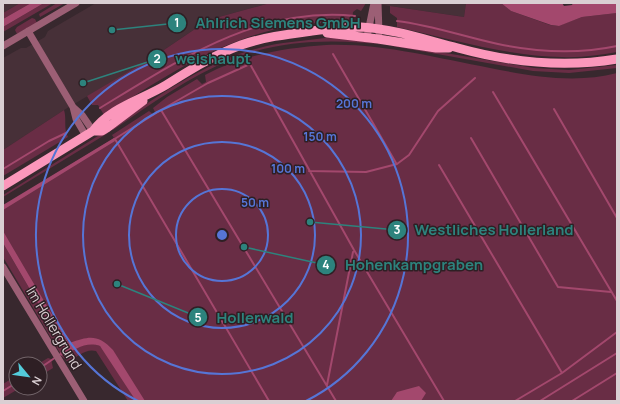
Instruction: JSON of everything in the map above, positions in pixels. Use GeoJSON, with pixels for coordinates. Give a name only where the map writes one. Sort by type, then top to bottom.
{"type":"FeatureCollection","features":[{"type":"Feature","properties":{"kind":"main road"},"geometry":{"type":"LineString","coordinates":[[3,186],[89,133],[102,120],[214,57],[242,45],[275,37],[309,32],[367,33],[436,41],[458,48],[552,64],[584,64],[617,59]]}},
{"type":"Feature","properties":{"kind":"street"},"geometry":{"type":"LineString","coordinates":[[3,46],[76,3]]}},
{"type":"Feature","properties":{"kind":"street"},"geometry":{"type":"LineString","coordinates":[[367,33],[374,3]]}},
{"type":"Feature","properties":{"kind":"street"},"geometry":{"type":"LineString","coordinates":[[378,3],[379,34]]}},
{"type":"Feature","properties":{"kind":"street"},"geometry":{"type":"LineString","coordinates":[[28,31],[73,107],[82,115],[89,133]]}},
{"type":"Feature","properties":{"kind":"street","name":"Im Hollergrund"},"geometry":{"type":"LineString","coordinates":[[3,267],[56,358],[84,401]]}},
{"type":"Feature","properties":{"kind":"shaded area"},"geometry":{"type":"Polygon","coordinates":[[[3,3],[20,3],[3,13],[3,3]]]}},
{"type":"Feature","properties":{"kind":"shaded area"},"geometry":{"type":"Polygon","coordinates":[[[20,3],[31,3],[3,19],[3,13],[20,3]]]}},
{"type":"Feature","properties":{"kind":"shaded area"},"geometry":{"type":"Polygon","coordinates":[[[31,3],[44,3],[3,27],[3,19],[31,3]]]}},
{"type":"Feature","properties":{"kind":"shaded area"},"geometry":{"type":"Polygon","coordinates":[[[44,3],[53,3],[3,32],[3,27],[44,3]]]}},
{"type":"Feature","properties":{"kind":"shaded area"},"geometry":{"type":"Polygon","coordinates":[[[57,3],[65,3],[40,17],[39,14],[57,3]]]}},
{"type":"Feature","properties":{"kind":"shaded area"},"geometry":{"type":"Polygon","coordinates":[[[96,3],[270,3],[219,17],[195,29],[155,56],[64,110],[3,150],[3,58],[21,48],[26,48],[45,37],[48,31],[96,3]]]}},
{"type":"Feature","properties":{"kind":"shaded area"},"geometry":{"type":"Polygon","coordinates":[[[270,3],[366,3],[361,11],[357,9],[353,12],[352,22],[295,25],[276,29],[230,44],[187,65],[104,115],[98,105],[92,105],[87,96],[155,56],[195,29],[219,17],[270,3]]]}},
{"type":"Feature","properties":{"kind":"shaded area"},"geometry":{"type":"Polygon","coordinates":[[[370,3],[466,3],[464,17],[370,3]]]}},
{"type":"Feature","properties":{"kind":"shaded area"},"geometry":{"type":"Polygon","coordinates":[[[466,3],[501,3],[511,11],[550,25],[558,26],[582,17],[617,13],[617,52],[569,57],[521,54],[458,42],[397,27],[397,18],[390,13],[390,6],[464,17],[466,3]]]}},
{"type":"Feature","properties":{"kind":"shaded area"},"geometry":{"type":"Polygon","coordinates":[[[501,3],[562,3],[564,6],[572,5],[573,3],[617,3],[617,13],[582,17],[559,26],[551,25],[511,11],[501,3]]]}},
{"type":"Feature","properties":{"kind":"shaded area"},"geometry":{"type":"Polygon","coordinates":[[[32,18],[35,19],[37,23],[17,34],[15,30],[17,27],[32,18]]]}},
{"type":"Feature","properties":{"kind":"shaded area"},"geometry":{"type":"Polygon","coordinates":[[[325,38],[341,38],[386,45],[348,42],[309,42],[289,44],[251,52],[217,66],[186,82],[113,130],[111,128],[146,104],[200,71],[219,62],[239,54],[267,46],[325,38]]]}},
{"type":"Feature","properties":{"kind":"shaded area"},"geometry":{"type":"Polygon","coordinates":[[[393,44],[534,68],[569,70],[617,65],[617,68],[569,73],[533,71],[392,46],[393,44]]]}},
{"type":"Feature","properties":{"kind":"shaded area"},"geometry":{"type":"Polygon","coordinates":[[[326,45],[367,46],[388,49],[506,71],[553,78],[585,78],[617,73],[617,401],[141,401],[105,346],[94,341],[67,348],[3,238],[3,206],[114,138],[112,135],[149,111],[154,115],[156,114],[153,108],[167,97],[197,79],[202,84],[206,82],[205,75],[219,68],[234,62],[264,54],[295,48],[326,45]]]}},
{"type":"Feature","properties":{"kind":"shaded area"},"geometry":{"type":"Polygon","coordinates":[[[64,110],[68,137],[3,176],[3,150],[64,110]]]}},
{"type":"Feature","properties":{"kind":"shaded area"},"geometry":{"type":"Polygon","coordinates":[[[106,131],[108,133],[3,197],[3,195],[106,131]]]}},
{"type":"Feature","properties":{"kind":"shaded area"},"geometry":{"type":"Polygon","coordinates":[[[114,138],[115,141],[3,210],[3,205],[114,138]]]}},
{"type":"Feature","properties":{"kind":"shaded area"},"geometry":{"type":"Polygon","coordinates":[[[3,231],[68,342],[70,343],[88,338],[103,341],[113,350],[145,401],[136,401],[100,346],[85,345],[61,356],[60,353],[64,348],[3,243],[3,231]]]}},
{"type":"Feature","properties":{"kind":"shaded area"},"geometry":{"type":"Polygon","coordinates":[[[3,243],[64,348],[60,353],[3,257],[3,243]]]}},
{"type":"Feature","properties":{"kind":"shaded area"},"geometry":{"type":"Polygon","coordinates":[[[92,343],[105,350],[136,401],[128,401],[96,351],[92,350],[85,352],[68,362],[61,356],[84,344],[92,343]]]}},
{"type":"Feature","properties":{"kind":"shaded area"},"geometry":{"type":"Polygon","coordinates":[[[48,358],[51,359],[53,368],[48,371],[48,358]]]}},
{"type":"Feature","properties":{"kind":"shaded area"},"geometry":{"type":"Polygon","coordinates":[[[8,381],[8,395],[3,398],[3,384],[8,381]]]}},
{"type":"Feature","properties":{"kind":"shaded area"},"geometry":{"type":"Polygon","coordinates":[[[419,386],[426,393],[421,401],[391,401],[397,392],[419,386]]]}},
{"type":"Feature","properties":{"kind":"waterway"},"geometry":{"type":"LineString","coordinates":[[100,108],[190,55],[221,40],[253,28],[285,19],[319,15],[355,16]]}},
{"type":"Feature","properties":{"kind":"waterway"},"geometry":{"type":"LineString","coordinates":[[397,21],[435,28],[498,44],[527,49],[573,51],[603,49],[617,46]]}},
{"type":"Feature","properties":{"kind":"waterway"},"geometry":{"type":"LineString","coordinates":[[333,54],[396,163]]}},
{"type":"Feature","properties":{"kind":"waterway"},"geometry":{"type":"LineString","coordinates":[[161,110],[208,83],[250,64],[354,250],[444,401]]}},
{"type":"Feature","properties":{"kind":"waterway"},"geometry":{"type":"LineString","coordinates":[[309,171],[366,172],[397,164],[409,155],[438,111],[475,78]]}},
{"type":"Feature","properties":{"kind":"waterway"},"geometry":{"type":"LineString","coordinates":[[493,92],[617,301]]}},
{"type":"Feature","properties":{"kind":"waterway"},"geometry":{"type":"LineString","coordinates":[[554,109],[617,218]]}},
{"type":"Feature","properties":{"kind":"waterway"},"geometry":{"type":"LineString","coordinates":[[113,140],[161,110],[336,401]]}},
{"type":"Feature","properties":{"kind":"waterway"},"geometry":{"type":"LineString","coordinates":[[3,169],[49,141],[66,133]]}},
{"type":"Feature","properties":{"kind":"waterway"},"geometry":{"type":"LineString","coordinates":[[471,138],[558,287],[611,292]]}},
{"type":"Feature","properties":{"kind":"waterway"},"geometry":{"type":"LineString","coordinates":[[115,139],[269,401]]}},
{"type":"Feature","properties":{"kind":"waterway"},"geometry":{"type":"LineString","coordinates":[[439,165],[562,373]]}},
{"type":"Feature","properties":{"kind":"waterway"},"geometry":{"type":"LineString","coordinates":[[327,385],[353,252]]}},
{"type":"Feature","properties":{"kind":"waterway"},"geometry":{"type":"LineString","coordinates":[[515,401],[562,373],[617,332]]}},
{"type":"Feature","properties":{"kind":"waterway"},"geometry":{"type":"LineString","coordinates":[[48,363],[62,353]]}},
{"type":"Feature","properties":{"kind":"waterway"},"geometry":{"type":"LineString","coordinates":[[540,401],[617,353]]}},
{"type":"Feature","properties":{"kind":"waterway"},"geometry":{"type":"LineString","coordinates":[[572,401],[617,373]]}},
{"type":"Feature","properties":{"kind":"waterway"},"geometry":{"type":"LineString","coordinates":[[3,391],[8,388]]}},
{"type":"Feature","properties":{"kind":"place","name":"Ahlrich Siemens GmbH"},"geometry":{"type":"Point","coordinates":[112,30]}},
{"type":"Feature","properties":{"kind":"place","name":"weishaupt"},"geometry":{"type":"Point","coordinates":[83,83]}},
{"type":"Feature","properties":{"kind":"place","name":"Westliches Hollerland"},"geometry":{"type":"Point","coordinates":[310,222]}},
{"type":"Feature","properties":{"kind":"place","name":"Hohenkampgraben"},"geometry":{"type":"Point","coordinates":[244,247]}},
{"type":"Feature","properties":{"kind":"place","name":"Hollerwald"},"geometry":{"type":"Point","coordinates":[117,284]}}]}
